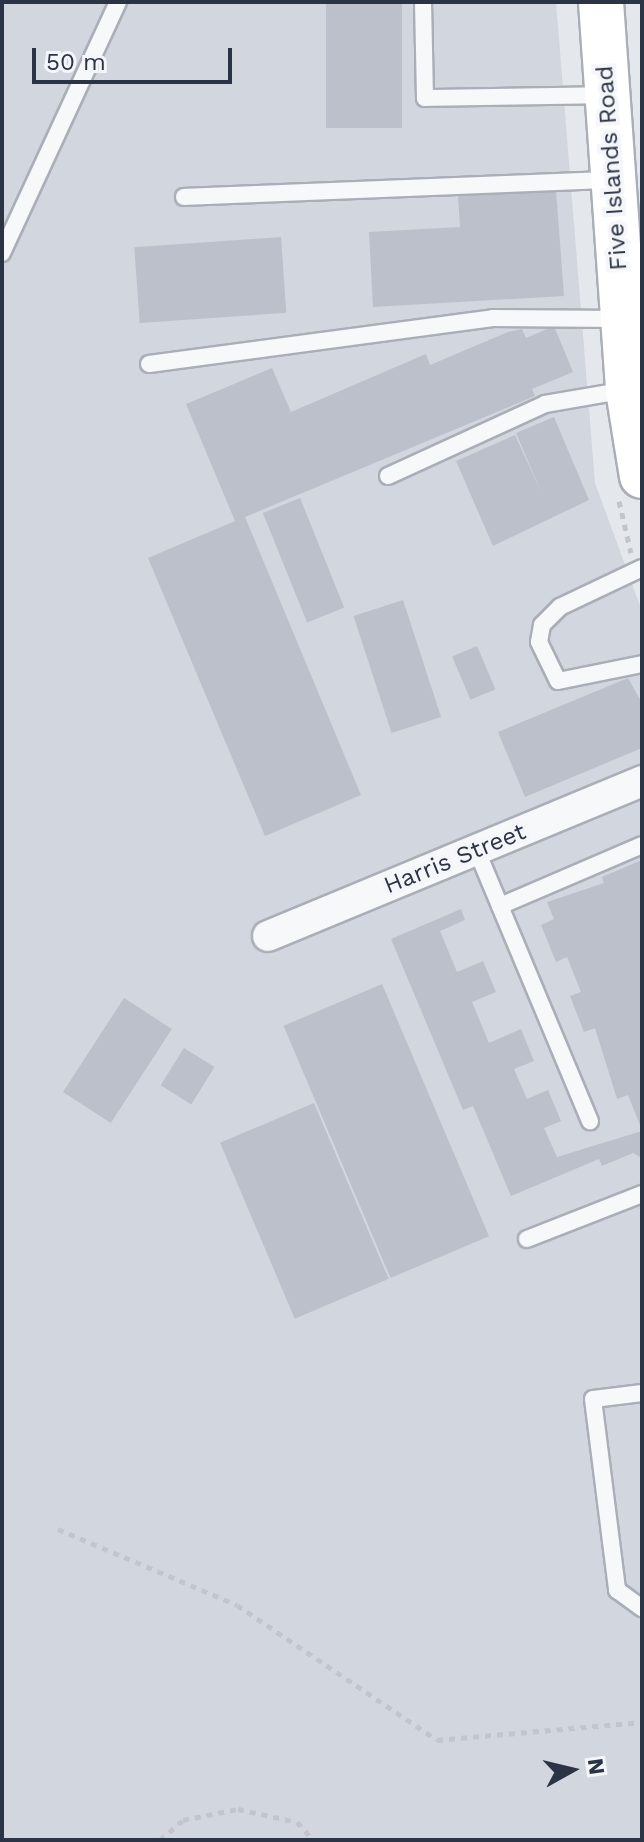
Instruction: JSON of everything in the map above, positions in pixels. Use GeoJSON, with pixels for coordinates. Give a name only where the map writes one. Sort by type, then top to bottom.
{"type":"FeatureCollection","features":[{"type":"Feature","properties":{"kind":"main road","name":"Five Islands Road"},"geometry":{"type":"LineString","coordinates":[[601,2],[628,390],[642,476]]}},
{"type":"Feature","properties":{"kind":"street","name":"Harris Street"},"geometry":{"type":"LineString","coordinates":[[268,936],[642,781]]}},
{"type":"Feature","properties":{"kind":"lane"},"geometry":{"type":"LineString","coordinates":[[2,253],[118,2]]}},
{"type":"Feature","properties":{"kind":"lane"},"geometry":{"type":"LineString","coordinates":[[423,2],[425,98],[607,95]]}},
{"type":"Feature","properties":{"kind":"lane"},"geometry":{"type":"LineString","coordinates":[[184,197],[612,180]]}},
{"type":"Feature","properties":{"kind":"lane"},"geometry":{"type":"LineString","coordinates":[[149,364],[493,318],[622,319]]}},
{"type":"Feature","properties":{"kind":"lane"},"geometry":{"type":"LineString","coordinates":[[388,476],[545,404],[628,390]]}},
{"type":"Feature","properties":{"kind":"lane"},"geometry":{"type":"LineString","coordinates":[[642,568],[560,607],[542,625],[539,642],[558,681],[642,664]]}},
{"type":"Feature","properties":{"kind":"lane"},"geometry":{"type":"LineString","coordinates":[[500,906],[642,845]]}},
{"type":"Feature","properties":{"kind":"lane"},"geometry":{"type":"LineString","coordinates":[[477,851],[590,1121]]}},
{"type":"Feature","properties":{"kind":"lane"},"geometry":{"type":"LineString","coordinates":[[527,1239],[642,1194]]}},
{"type":"Feature","properties":{"kind":"lane"},"geometry":{"type":"LineString","coordinates":[[642,1393],[593,1399],[617,1590],[642,1608]]}},
{"type":"Feature","properties":{"kind":"path"},"geometry":{"type":"LineString","coordinates":[[58,1529],[237,1605],[437,1740],[642,1722]]}},
{"type":"Feature","properties":{"kind":"path"},"geometry":{"type":"LineString","coordinates":[[160,1840],[183,1820],[238,1809],[297,1822],[313,1840]]}},
{"type":"Feature","properties":{"kind":"shaded area"},"geometry":{"type":"Polygon","coordinates":[[[2,2],[556,2],[595,483],[642,611],[642,1840],[2,1840],[2,2]]]}},
{"type":"Feature","properties":{"kind":"building"},"geometry":{"type":"Polygon","coordinates":[[[326,2],[402,2],[402,128],[326,128],[326,2]]]}},
{"type":"Feature","properties":{"kind":"building"},"geometry":{"type":"Polygon","coordinates":[[[556,190],[564,296],[373,307],[369,232],[460,227],[458,196],[556,190]]]}},
{"type":"Feature","properties":{"kind":"building"},"geometry":{"type":"Polygon","coordinates":[[[281,237],[286,313],[140,323],[134,247],[281,237]]]}},
{"type":"Feature","properties":{"kind":"building"},"geometry":{"type":"Polygon","coordinates":[[[554,326],[573,372],[532,389],[535,396],[245,517],[361,795],[265,836],[148,558],[235,521],[186,404],[272,368],[291,412],[426,354],[430,365],[508,332],[522,329],[526,338],[554,326]]]}},
{"type":"Feature","properties":{"kind":"building"},"geometry":{"type":"Polygon","coordinates":[[[554,417],[589,500],[493,546],[456,461],[515,435],[542,494],[516,433],[554,417]]]}},
{"type":"Feature","properties":{"kind":"building"},"geometry":{"type":"Polygon","coordinates":[[[300,498],[344,607],[307,622],[263,513],[300,498]]]}},
{"type":"Feature","properties":{"kind":"building"},"geometry":{"type":"Polygon","coordinates":[[[403,600],[441,717],[392,733],[354,616],[403,600]]]}},
{"type":"Feature","properties":{"kind":"building"},"geometry":{"type":"Polygon","coordinates":[[[477,646],[495,689],[471,700],[452,657],[477,646]]]}},
{"type":"Feature","properties":{"kind":"building"},"geometry":{"type":"Polygon","coordinates":[[[628,678],[642,703],[642,748],[525,797],[498,732],[628,678]]]}},
{"type":"Feature","properties":{"kind":"building"},"geometry":{"type":"Polygon","coordinates":[[[642,860],[642,1130],[628,1095],[617,1099],[595,1028],[584,1032],[570,996],[581,992],[567,957],[556,962],[541,925],[554,919],[547,902],[604,883],[602,877],[642,860]]]}},
{"type":"Feature","properties":{"kind":"building"},"geometry":{"type":"Polygon","coordinates":[[[461,909],[465,920],[440,931],[457,972],[483,961],[496,992],[472,1002],[489,1043],[521,1029],[534,1061],[514,1069],[527,1099],[548,1090],[561,1121],[544,1128],[557,1157],[642,1131],[642,1158],[633,1153],[602,1166],[599,1159],[511,1196],[473,1106],[463,1110],[391,939],[461,909]]]}},
{"type":"Feature","properties":{"kind":"building"},"geometry":{"type":"Polygon","coordinates":[[[382,984],[489,1236],[391,1278],[284,1026],[382,984]]]}},
{"type":"Feature","properties":{"kind":"building"},"geometry":{"type":"Polygon","coordinates":[[[124,998],[172,1029],[111,1123],[63,1092],[124,998]]]}},
{"type":"Feature","properties":{"kind":"building"},"geometry":{"type":"Polygon","coordinates":[[[184,1048],[215,1067],[191,1104],[161,1085],[184,1048]]]}},
{"type":"Feature","properties":{"kind":"building"},"geometry":{"type":"Polygon","coordinates":[[[314,1103],[389,1279],[295,1319],[220,1143],[314,1103]]]}}]}
